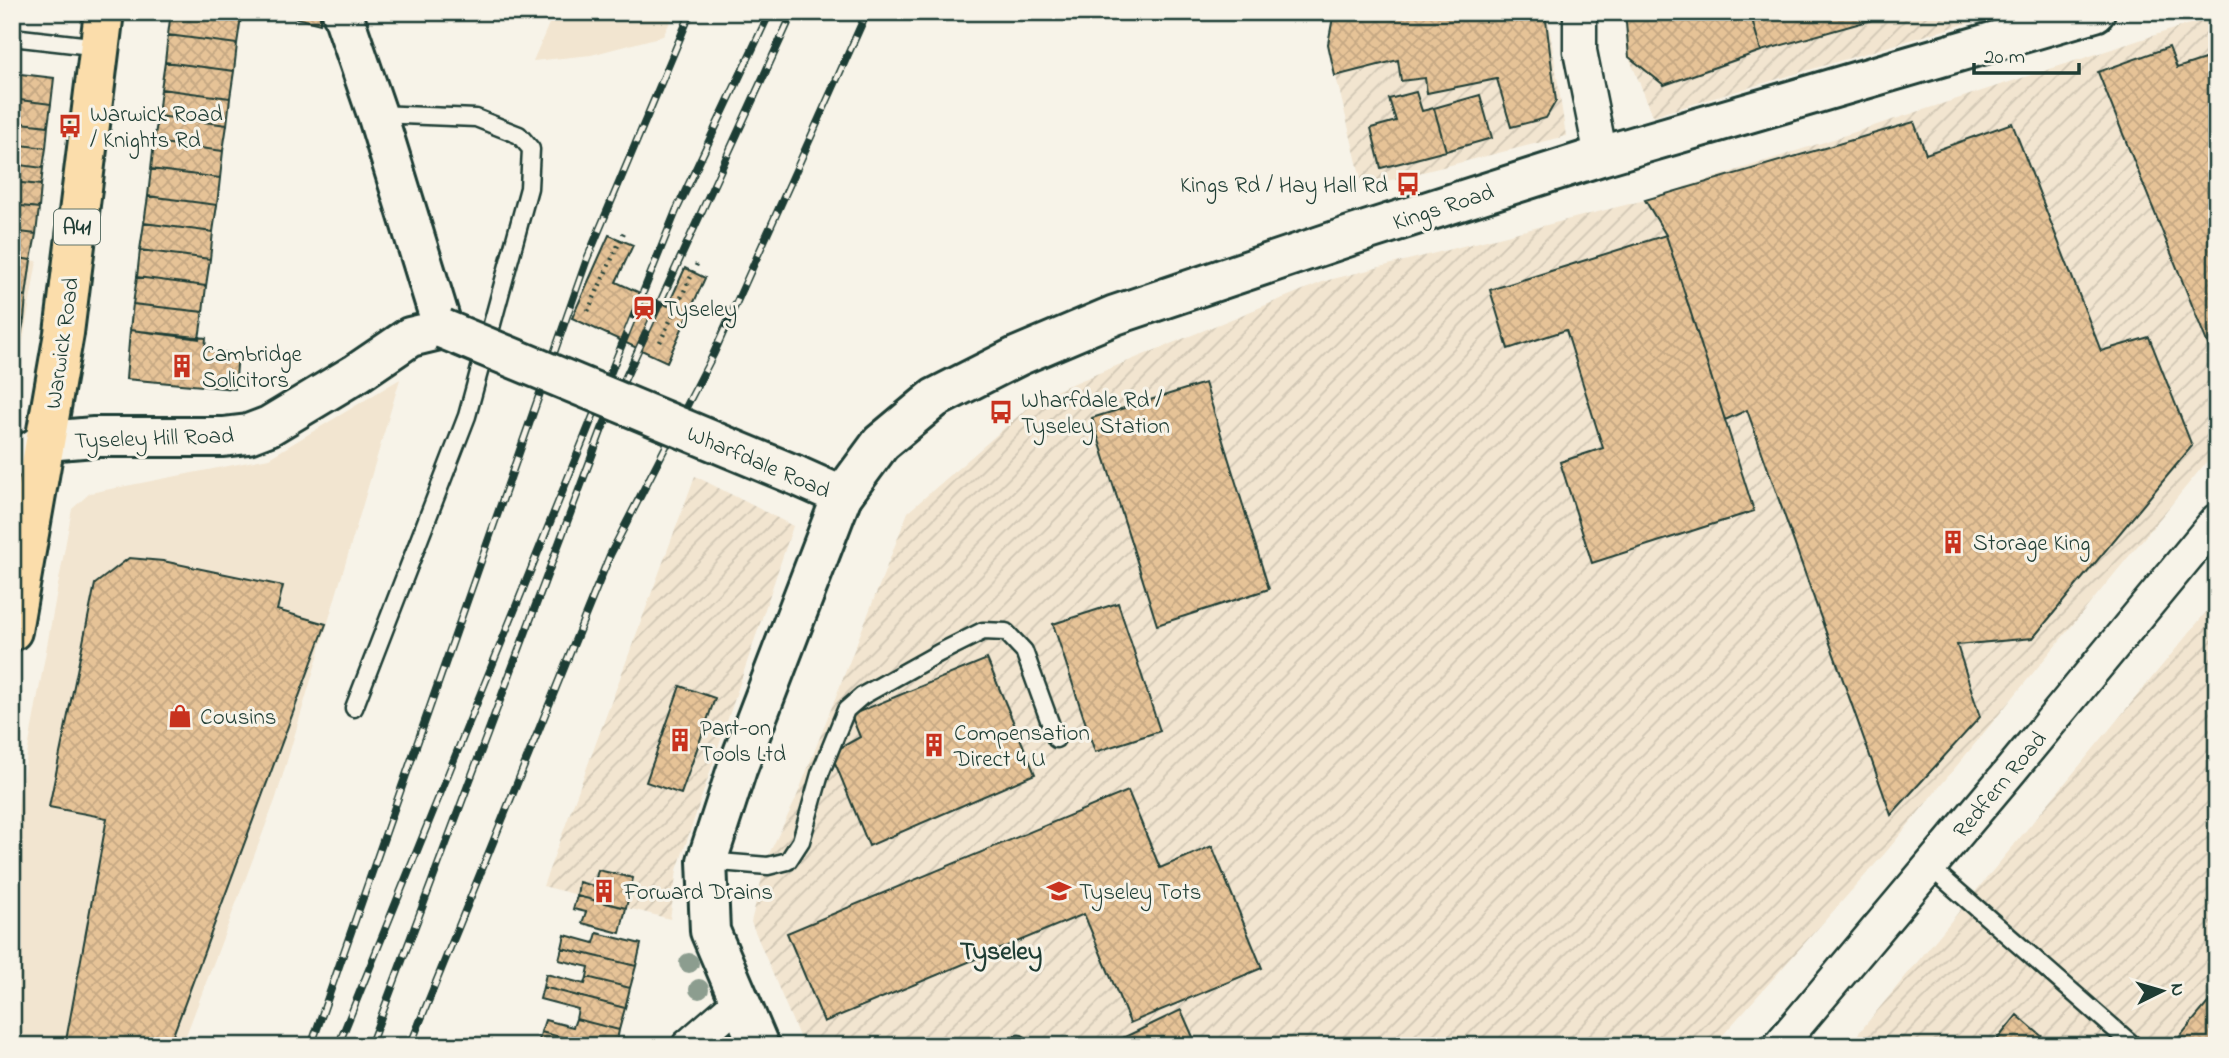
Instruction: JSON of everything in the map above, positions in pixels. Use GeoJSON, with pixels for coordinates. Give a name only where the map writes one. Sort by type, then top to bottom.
{"type":"FeatureCollection","features":[{"type":"Feature","properties":{"kind":"highway","name":"Warwick Road"},"geometry":{"type":"LineString","coordinates":[[12,631],[64,333],[102,30]]}},
{"type":"Feature","properties":{"kind":"main road"},"geometry":{"type":"LineString","coordinates":[[342,12],[377,114],[443,329]]}},
{"type":"Feature","properties":{"kind":"main road","name":"Kings Road"},"geometry":{"type":"LineString","coordinates":[[842,496],[881,443],[936,398],[1018,356],[1115,315],[1601,156],[2095,12]]}},
{"type":"Feature","properties":{"kind":"main road","name":"Tyseley Hill Road"},"geometry":{"type":"LineString","coordinates":[[47,440],[94,437],[223,437],[248,434],[280,419],[357,373],[410,337],[443,329]]}},
{"type":"Feature","properties":{"kind":"main road","name":"Wharfdale Road"},"geometry":{"type":"LineString","coordinates":[[443,329],[842,496],[737,769],[707,861],[710,931],[759,1046]]}},
{"type":"Feature","properties":{"kind":"main road"},"geometry":{"type":"LineString","coordinates":[[12,457],[23,456],[47,440]]}},
{"type":"Feature","properties":{"kind":"street"},"geometry":{"type":"LineString","coordinates":[[1580,12],[1580,51],[1601,156]]}},
{"type":"Feature","properties":{"kind":"street","name":"Redfern Road"},"geometry":{"type":"LineString","coordinates":[[1779,1046],[2217,520]]}},
{"type":"Feature","properties":{"kind":"street"},"geometry":{"type":"LineString","coordinates":[[688,1046],[740,1001]]}},
{"type":"Feature","properties":{"kind":"lane"},"geometry":{"type":"LineString","coordinates":[[12,37],[102,30]]}},
{"type":"Feature","properties":{"kind":"lane"},"geometry":{"type":"LineString","coordinates":[[354,708],[467,416],[529,188],[531,149],[519,135],[476,118],[377,114]]}},
{"type":"Feature","properties":{"kind":"lane"},"geometry":{"type":"LineString","coordinates":[[707,861],[768,866],[788,861],[801,841],[820,774],[846,710],[862,696],[983,631],[1006,632],[1024,651],[1056,739]]}},
{"type":"Feature","properties":{"kind":"lane"},"geometry":{"type":"LineString","coordinates":[[1930,867],[2134,1046]]}},
{"type":"Feature","properties":{"kind":"path"},"geometry":{"type":"LineString","coordinates":[[588,311],[625,230]]}},
{"type":"Feature","properties":{"kind":"path"},"geometry":{"type":"LineString","coordinates":[[660,342],[696,264]]}},
{"type":"Feature","properties":{"kind":"shaded area"},"geometry":{"type":"Polygon","coordinates":[[[554,12],[675,12],[663,36],[591,55],[533,61],[554,12]]]}},
{"type":"Feature","properties":{"kind":"shaded area"},"geometry":{"type":"Polygon","coordinates":[[[1334,12],[1547,12],[1566,136],[1363,187],[1328,44],[1334,12]]]}},
{"type":"Feature","properties":{"kind":"shaded area"},"geometry":{"type":"Polygon","coordinates":[[[1625,12],[2005,12],[1653,116],[1629,57],[1625,12]]]}},
{"type":"Feature","properties":{"kind":"shaded area"},"geometry":{"type":"Polygon","coordinates":[[[2217,17],[2217,449],[1886,852],[1713,1046],[803,1046],[751,922],[767,858],[795,801],[908,512],[1040,397],[1325,281],[1645,200],[2217,17]]]}},
{"type":"Feature","properties":{"kind":"shaded area"},"geometry":{"type":"Polygon","coordinates":[[[12,257],[37,261],[12,405],[12,257]]]}},
{"type":"Feature","properties":{"kind":"shaded area"},"geometry":{"type":"Polygon","coordinates":[[[400,379],[276,798],[182,1046],[12,1046],[12,837],[72,509],[90,493],[269,458],[400,379]]]}},
{"type":"Feature","properties":{"kind":"shaded area"},"geometry":{"type":"Polygon","coordinates":[[[695,476],[793,526],[677,870],[670,919],[543,886],[695,476]]]}},
{"type":"Feature","properties":{"kind":"shaded area"},"geometry":{"type":"Polygon","coordinates":[[[2217,599],[2217,1046],[1848,1046],[2217,599]]]}},
{"type":"Feature","properties":{"kind":"building"},"geometry":{"type":"Polygon","coordinates":[[[171,12],[202,12],[241,17],[237,44],[168,35],[171,12]]]}},
{"type":"Feature","properties":{"kind":"building"},"geometry":{"type":"Polygon","coordinates":[[[202,12],[241,12],[241,17],[202,12]]]}},
{"type":"Feature","properties":{"kind":"building"},"geometry":{"type":"Polygon","coordinates":[[[257,12],[320,12],[320,24],[293,17],[257,12]]]}},
{"type":"Feature","properties":{"kind":"building"},"geometry":{"type":"Polygon","coordinates":[[[1334,12],[1545,12],[1556,101],[1546,118],[1511,127],[1497,79],[1427,93],[1425,78],[1401,81],[1398,60],[1335,76],[1328,44],[1334,12]]]}},
{"type":"Feature","properties":{"kind":"building"},"geometry":{"type":"Polygon","coordinates":[[[1625,12],[1750,12],[1761,51],[1664,85],[1629,57],[1625,12]]]}},
{"type":"Feature","properties":{"kind":"building"},"geometry":{"type":"Polygon","coordinates":[[[1750,12],[1900,12],[1761,51],[1750,12]]]}},
{"type":"Feature","properties":{"kind":"building"},"geometry":{"type":"Polygon","coordinates":[[[168,35],[237,44],[234,71],[165,62],[168,35]]]}},
{"type":"Feature","properties":{"kind":"building"},"geometry":{"type":"Polygon","coordinates":[[[2169,47],[2177,68],[2217,55],[2217,367],[2098,72],[2169,47]]]}},
{"type":"Feature","properties":{"kind":"building"},"geometry":{"type":"Polygon","coordinates":[[[165,62],[234,71],[230,98],[161,89],[165,62]]]}},
{"type":"Feature","properties":{"kind":"building"},"geometry":{"type":"Polygon","coordinates":[[[12,73],[54,78],[51,104],[12,99],[12,73]]]}},
{"type":"Feature","properties":{"kind":"building"},"geometry":{"type":"Polygon","coordinates":[[[161,89],[230,98],[227,125],[158,116],[161,89]]]}},
{"type":"Feature","properties":{"kind":"building"},"geometry":{"type":"Polygon","coordinates":[[[1416,92],[1422,111],[1434,108],[1446,151],[1381,168],[1371,128],[1396,121],[1389,99],[1416,92]]]}},
{"type":"Feature","properties":{"kind":"building"},"geometry":{"type":"Polygon","coordinates":[[[1480,95],[1492,138],[1446,151],[1434,108],[1480,95]]]}},
{"type":"Feature","properties":{"kind":"building"},"geometry":{"type":"Polygon","coordinates":[[[12,99],[51,104],[48,126],[12,122],[12,99]]]}},
{"type":"Feature","properties":{"kind":"building"},"geometry":{"type":"Polygon","coordinates":[[[158,116],[227,125],[223,151],[154,142],[158,116]]]}},
{"type":"Feature","properties":{"kind":"building"},"geometry":{"type":"Polygon","coordinates":[[[12,122],[48,126],[46,148],[12,144],[12,122]]]}},
{"type":"Feature","properties":{"kind":"building","name":"Storage King"},"geometry":{"type":"Polygon","coordinates":[[[1914,122],[1926,154],[2012,123],[2101,351],[2149,337],[2192,446],[2033,638],[1957,645],[1980,717],[1891,815],[1747,410],[1725,420],[1666,235],[1645,200],[1914,122]]]}},
{"type":"Feature","properties":{"kind":"building"},"geometry":{"type":"Polygon","coordinates":[[[154,142],[223,151],[220,178],[151,169],[154,142]]]}},
{"type":"Feature","properties":{"kind":"building"},"geometry":{"type":"Polygon","coordinates":[[[12,144],[46,148],[43,168],[12,164],[12,144]]]}},
{"type":"Feature","properties":{"kind":"building"},"geometry":{"type":"Polygon","coordinates":[[[12,164],[43,168],[41,185],[12,182],[12,164]]]}},
{"type":"Feature","properties":{"kind":"building"},"geometry":{"type":"Polygon","coordinates":[[[151,169],[220,178],[217,205],[148,196],[151,169]]]}},
{"type":"Feature","properties":{"kind":"building"},"geometry":{"type":"Polygon","coordinates":[[[12,182],[41,185],[39,208],[12,205],[12,182]]]}},
{"type":"Feature","properties":{"kind":"building"},"geometry":{"type":"Polygon","coordinates":[[[148,196],[217,205],[213,232],[144,223],[148,196]]]}},
{"type":"Feature","properties":{"kind":"building"},"geometry":{"type":"Polygon","coordinates":[[[12,205],[39,208],[36,234],[12,231],[12,205]]]}},
{"type":"Feature","properties":{"kind":"building"},"geometry":{"type":"Polygon","coordinates":[[[144,223],[213,232],[210,259],[140,250],[144,223]]]}},
{"type":"Feature","properties":{"kind":"building"},"geometry":{"type":"Polygon","coordinates":[[[12,231],[36,234],[31,260],[12,257],[12,231]]]}},
{"type":"Feature","properties":{"kind":"building"},"geometry":{"type":"Polygon","coordinates":[[[609,235],[633,245],[616,282],[668,306],[685,268],[705,278],[667,362],[572,318],[609,235]]]}},
{"type":"Feature","properties":{"kind":"building"},"geometry":{"type":"Polygon","coordinates":[[[1666,235],[1754,511],[1592,563],[1560,462],[1603,448],[1566,330],[1508,349],[1490,290],[1666,235]]]}},
{"type":"Feature","properties":{"kind":"building"},"geometry":{"type":"Polygon","coordinates":[[[140,250],[210,259],[206,286],[137,277],[140,250]]]}},
{"type":"Feature","properties":{"kind":"building"},"geometry":{"type":"Polygon","coordinates":[[[12,257],[31,260],[26,296],[12,294],[12,257]]]}},
{"type":"Feature","properties":{"kind":"building"},"geometry":{"type":"Polygon","coordinates":[[[137,277],[206,286],[203,312],[133,304],[137,277]]]}},
{"type":"Feature","properties":{"kind":"building"},"geometry":{"type":"Polygon","coordinates":[[[12,294],[26,296],[24,320],[12,318],[12,294]]]}},
{"type":"Feature","properties":{"kind":"building"},"geometry":{"type":"Polygon","coordinates":[[[133,304],[203,312],[199,339],[130,330],[133,304]]]}},
{"type":"Feature","properties":{"kind":"building"},"geometry":{"type":"Polygon","coordinates":[[[12,318],[24,320],[20,340],[12,339],[12,318]]]}},
{"type":"Feature","properties":{"kind":"building","name":"Cambridge Solicitors"},"geometry":{"type":"Polygon","coordinates":[[[130,330],[206,338],[205,350],[238,354],[235,389],[126,379],[130,330]]]}},
{"type":"Feature","properties":{"kind":"building"},"geometry":{"type":"Polygon","coordinates":[[[12,339],[20,340],[18,359],[12,358],[12,339]]]}},
{"type":"Feature","properties":{"kind":"building"},"geometry":{"type":"Polygon","coordinates":[[[12,358],[18,359],[15,378],[12,377],[12,358]]]}},
{"type":"Feature","properties":{"kind":"building"},"geometry":{"type":"Polygon","coordinates":[[[1205,383],[1269,589],[1157,625],[1092,418],[1205,383]]]}},
{"type":"Feature","properties":{"kind":"building","name":"Cousins"},"geometry":{"type":"Polygon","coordinates":[[[129,558],[163,561],[283,586],[277,610],[326,624],[169,1046],[65,1046],[107,818],[49,807],[95,584],[129,558]]]}},
{"type":"Feature","properties":{"kind":"building"},"geometry":{"type":"Polygon","coordinates":[[[1118,603],[1160,731],[1095,752],[1053,624],[1118,603]]]}},
{"type":"Feature","properties":{"kind":"building","name":"Compensation Direct 4 U"},"geometry":{"type":"Polygon","coordinates":[[[987,659],[1035,774],[869,846],[831,753],[860,737],[851,715],[987,659]]]}},
{"type":"Feature","properties":{"kind":"building","name":"Part-on Tools Ltd"},"geometry":{"type":"Polygon","coordinates":[[[680,686],[715,698],[681,794],[646,782],[680,686]]]}},
{"type":"Feature","properties":{"kind":"building","name":"Tyseley Tots"},"geometry":{"type":"Polygon","coordinates":[[[1128,791],[1160,868],[1212,846],[1262,968],[1130,1023],[1084,914],[824,1022],[787,933],[1128,791]]]}},
{"type":"Feature","properties":{"kind":"building","name":"Forward Drains"},"geometry":{"type":"Polygon","coordinates":[[[598,870],[633,878],[626,908],[577,896],[579,882],[594,886],[598,870]]]}},
{"type":"Feature","properties":{"kind":"building"},"geometry":{"type":"Polygon","coordinates":[[[577,896],[626,908],[620,933],[582,923],[586,912],[573,909],[577,896]]]}},
{"type":"Feature","properties":{"kind":"building"},"geometry":{"type":"Polygon","coordinates":[[[597,933],[641,944],[636,966],[562,948],[565,935],[594,943],[597,933]]]}},
{"type":"Feature","properties":{"kind":"building"},"geometry":{"type":"Polygon","coordinates":[[[562,948],[636,966],[630,988],[587,977],[589,967],[559,960],[562,948]]]}},
{"type":"Feature","properties":{"kind":"building"},"geometry":{"type":"Polygon","coordinates":[[[546,974],[585,984],[587,977],[630,988],[625,1008],[543,987],[546,974]]]}},
{"type":"Feature","properties":{"kind":"building"},"geometry":{"type":"Polygon","coordinates":[[[543,987],[625,1008],[619,1030],[576,1019],[578,1009],[540,999],[543,987]]]}},
{"type":"Feature","properties":{"kind":"building"},"geometry":{"type":"Polygon","coordinates":[[[2217,992],[2217,1046],[2172,1046],[2217,992]]]}},
{"type":"Feature","properties":{"kind":"building"},"geometry":{"type":"Polygon","coordinates":[[[1181,1010],[1197,1046],[1106,1046],[1181,1010]]]}},
{"type":"Feature","properties":{"kind":"building"},"geometry":{"type":"Polygon","coordinates":[[[2017,1015],[2053,1046],[1992,1046],[2017,1015]]]}},
{"type":"Feature","properties":{"kind":"building"},"geometry":{"type":"Polygon","coordinates":[[[576,1019],[619,1030],[616,1046],[594,1046],[541,1032],[545,1020],[573,1027],[576,1019]]]}},
{"type":"Feature","properties":{"kind":"building"},"geometry":{"type":"Polygon","coordinates":[[[541,1032],[594,1046],[538,1045],[541,1032]]]}},
{"type":"Feature","properties":{"kind":"railway"},"geometry":{"type":"LineString","coordinates":[[311,1046],[587,259],[691,12]]}},
{"type":"Feature","properties":{"kind":"railway"},"geometry":{"type":"LineString","coordinates":[[338,1046],[676,211],[770,12]]}},
{"type":"Feature","properties":{"kind":"railway"},"geometry":{"type":"LineString","coordinates":[[370,1046],[602,429],[793,12]]}},
{"type":"Feature","properties":{"kind":"railway"},"geometry":{"type":"LineString","coordinates":[[410,1046],[610,555],[713,355],[867,12]]}},
{"type":"Feature","properties":{"kind":"place","name":"Warwick Road / Knights Rd"},"geometry":{"type":"Point","coordinates":[70,126]}},
{"type":"Feature","properties":{"kind":"place","name":"Kings Rd / Hay Hall Rd"},"geometry":{"type":"Point","coordinates":[1408,184]}},
{"type":"Feature","properties":{"kind":"place","name":"Tyseley"},"geometry":{"type":"Point","coordinates":[644,308]}},
{"type":"Feature","properties":{"kind":"place","name":"Cambridge Solicitors"},"geometry":{"type":"Point","coordinates":[182,366]}},
{"type":"Feature","properties":{"kind":"place","name":"Wharfdale Rd / Tyseley Station"},"geometry":{"type":"Point","coordinates":[1001,412]}},
{"type":"Feature","properties":{"kind":"place","name":"Storage King"},"geometry":{"type":"Point","coordinates":[1953,542]}},
{"type":"Feature","properties":{"kind":"place","name":"Cousins"},"geometry":{"type":"Point","coordinates":[180,716]}},
{"type":"Feature","properties":{"kind":"place","name":"Part-on Tools Ltd"},"geometry":{"type":"Point","coordinates":[680,740]}},
{"type":"Feature","properties":{"kind":"place","name":"Compensation Direct 4 U"},"geometry":{"type":"Point","coordinates":[934,745]}},
{"type":"Feature","properties":{"kind":"place","name":"Forward Drains"},"geometry":{"type":"Point","coordinates":[604,891]}},
{"type":"Feature","properties":{"kind":"place","name":"Tyseley Tots"},"geometry":{"type":"Point","coordinates":[1059,891]}},
{"type":"Feature","properties":{"kind":"district","name":"Tyseley"},"geometry":{"type":"Point","coordinates":[1001,950]}}]}
